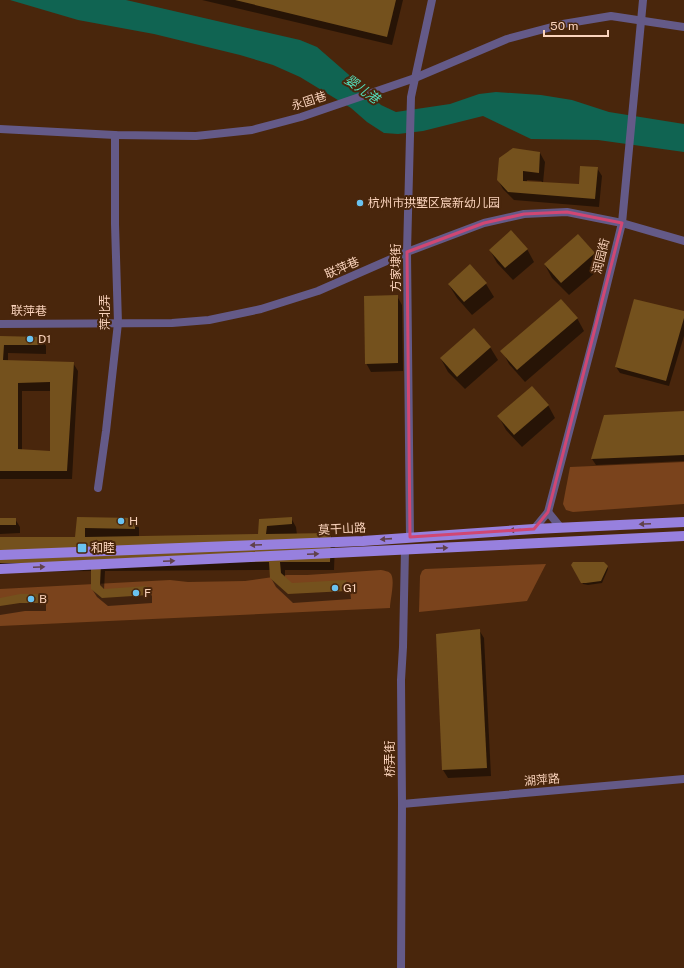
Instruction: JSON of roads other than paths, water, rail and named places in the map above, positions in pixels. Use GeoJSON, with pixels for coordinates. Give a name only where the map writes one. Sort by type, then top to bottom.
{"type":"FeatureCollection","features":[{"type":"Feature","properties":{"kind":"main road","name":"莫干山路"},"geometry":{"type":"LineString","coordinates":[[0,555],[363,541],[534,529],[684,522]]}},
{"type":"Feature","properties":{"kind":"main road","name":"莫干山路"},"geometry":{"type":"LineString","coordinates":[[0,569],[684,536]]}},
{"type":"Feature","properties":{"kind":"street","name":"方家埭街"},"geometry":{"type":"LineString","coordinates":[[410,537],[407,252],[411,97],[432,0]]}},
{"type":"Feature","properties":{"kind":"street","name":"润园街"},"geometry":{"type":"LineString","coordinates":[[534,529],[548,512],[622,223],[643,0]]}},
{"type":"Feature","properties":{"kind":"street","name":"永固巷"},"geometry":{"type":"LineString","coordinates":[[0,129],[115,135],[196,136],[252,130],[301,117],[415,78],[507,39],[563,24],[611,16],[684,27]]}},
{"type":"Feature","properties":{"kind":"street","name":"萍北弄"},"geometry":{"type":"LineString","coordinates":[[98,488],[107,424],[118,323],[115,224],[115,135]]}},
{"type":"Feature","properties":{"kind":"street","name":"联萍巷"},"geometry":{"type":"LineString","coordinates":[[0,324],[172,322],[210,320],[261,310],[318,291],[407,252],[484,223],[524,214],[567,212],[622,223],[684,240]]}},
{"type":"Feature","properties":{"kind":"street"},"geometry":{"type":"LineString","coordinates":[[548,512],[561,528]]}},
{"type":"Feature","properties":{"kind":"street","name":"桥弄街"},"geometry":{"type":"LineString","coordinates":[[401,968],[401,680],[405,549]]}},
{"type":"Feature","properties":{"kind":"street","name":"湖萍路"},"geometry":{"type":"LineString","coordinates":[[402,804],[684,779]]}},
{"type":"Feature","properties":{"kind":"water","name":"婴儿港"},"geometry":{"type":"Polygon","coordinates":[[[10,0],[126,0],[300,40],[317,47],[381,105],[396,112],[450,104],[479,94],[496,92],[541,95],[572,100],[609,112],[684,124],[684,152],[598,140],[531,139],[483,116],[423,131],[398,134],[384,133],[367,122],[351,108],[300,77],[273,65],[240,55],[154,34],[78,20],[10,0]]]}},
{"type":"Feature","properties":{"kind":"place","name":"杭州市拱墅区宸新幼儿园"},"geometry":{"type":"Point","coordinates":[360,203]}},
{"type":"Feature","properties":{"kind":"place","name":"D1"},"geometry":{"type":"Point","coordinates":[30,339]}},
{"type":"Feature","properties":{"kind":"place","name":"H"},"geometry":{"type":"Point","coordinates":[121,521]}},
{"type":"Feature","properties":{"kind":"place","name":"和睦"},"geometry":{"type":"Point","coordinates":[82,548]}},
{"type":"Feature","properties":{"kind":"place","name":"G1"},"geometry":{"type":"Point","coordinates":[335,588]}},
{"type":"Feature","properties":{"kind":"place","name":"F"},"geometry":{"type":"Point","coordinates":[136,593]}},
{"type":"Feature","properties":{"kind":"place","name":"B"},"geometry":{"type":"Point","coordinates":[31,599]}}]}
